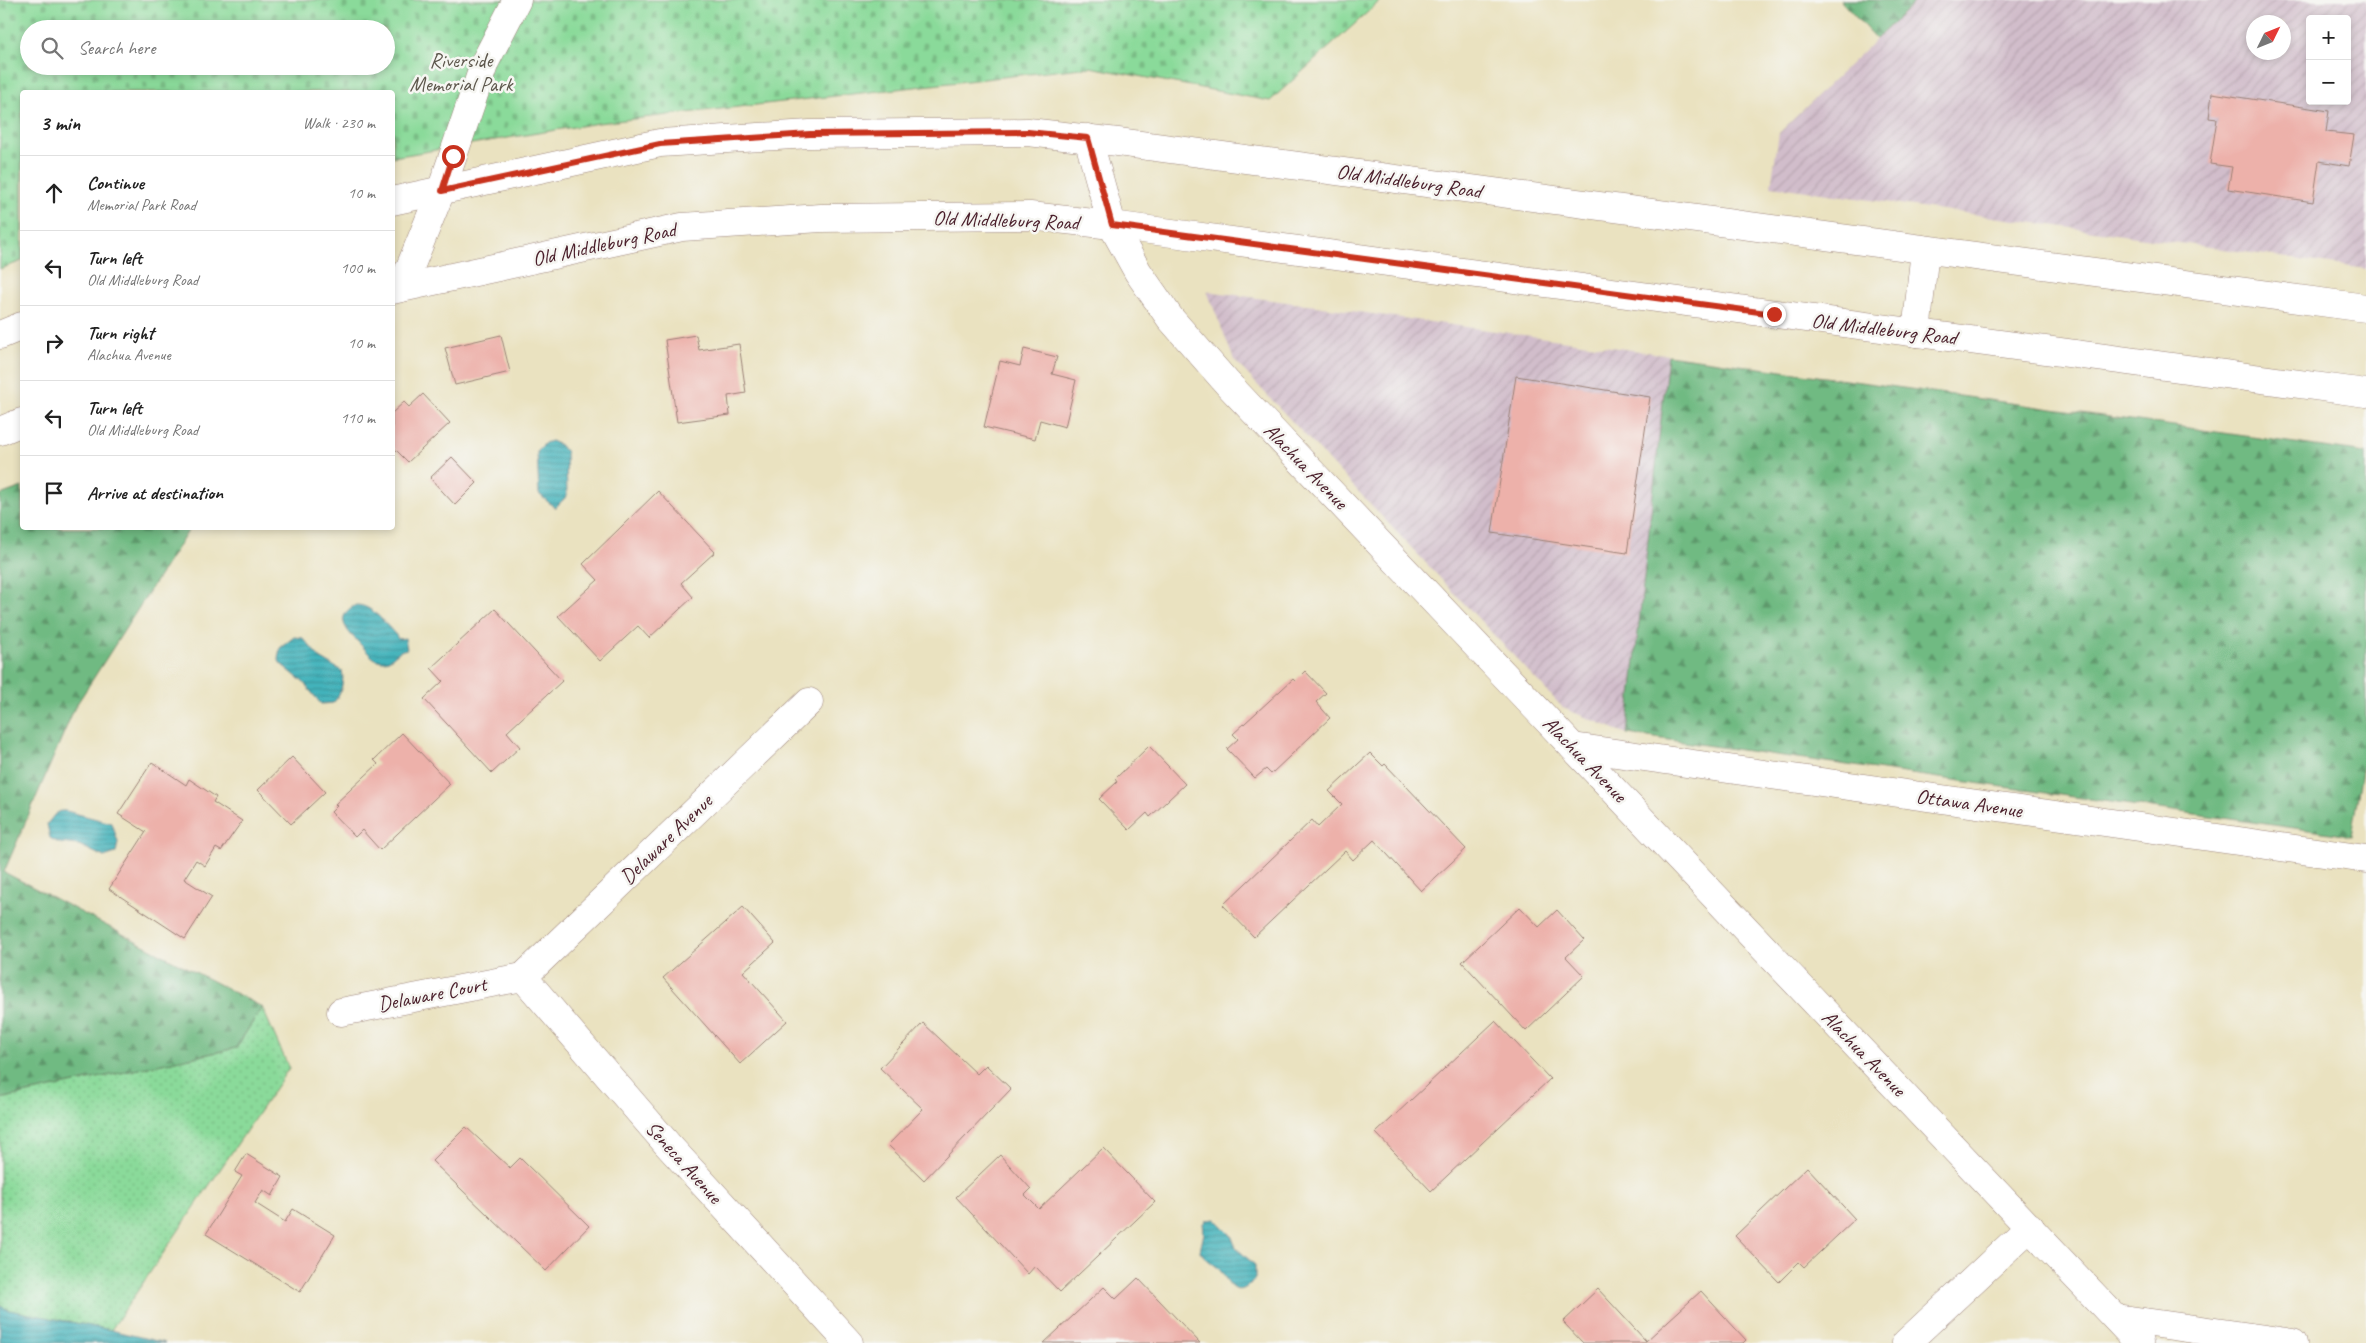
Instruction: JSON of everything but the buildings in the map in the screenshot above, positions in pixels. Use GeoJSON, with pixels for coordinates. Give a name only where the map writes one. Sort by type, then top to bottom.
{"type":"FeatureCollection","features":[{"type":"Feature","properties":{"kind":"street"},"geometry":{"type":"LineString","coordinates":[[397,289],[442,191],[485,62],[517,0]]}},
{"type":"Feature","properties":{"kind":"street","name":"Old Middleburg Road"},"geometry":{"type":"LineString","coordinates":[[395,199],[660,144],[830,134],[1028,132],[1088,138],[2366,308]]}},
{"type":"Feature","properties":{"kind":"street","name":"Alachua Avenue"},"geometry":{"type":"LineString","coordinates":[[1088,138],[1112,225],[1138,272],[1170,318],[1227,383],[2139,1343]]}},
{"type":"Feature","properties":{"kind":"street","name":"Old Middleburg Road"},"geometry":{"type":"LineString","coordinates":[[397,289],[682,227],[821,218],[1030,216],[1112,225],[2366,393]]}},
{"type":"Feature","properties":{"kind":"street"},"geometry":{"type":"LineString","coordinates":[[1916,333],[1925,250]]}},
{"type":"Feature","properties":{"kind":"street"},"geometry":{"type":"LineString","coordinates":[[0,335],[20,327]]}},
{"type":"Feature","properties":{"kind":"street"},"geometry":{"type":"LineString","coordinates":[[0,430],[20,423]]}},
{"type":"Feature","properties":{"kind":"street","name":"Delaware Avenue"},"geometry":{"type":"LineString","coordinates":[[523,977],[809,702]]}},
{"type":"Feature","properties":{"kind":"street","name":"Ottawa Avenue"},"geometry":{"type":"LineString","coordinates":[[1573,747],[2366,859]]}},
{"type":"Feature","properties":{"kind":"street","name":"Delaware Court"},"geometry":{"type":"LineString","coordinates":[[341,1012],[523,977]]}},
{"type":"Feature","properties":{"kind":"street","name":"Seneca Avenue"},"geometry":{"type":"LineString","coordinates":[[523,977],[668,1145],[849,1343]]}},
{"type":"Feature","properties":{"kind":"street"},"geometry":{"type":"LineString","coordinates":[[1906,1343],[2030,1227]]}},
{"type":"Feature","properties":{"kind":"street"},"geometry":{"type":"LineString","coordinates":[[2116,1318],[2293,1343]]}},
{"type":"Feature","properties":{"kind":"shaded area"},"geometry":{"type":"Polygon","coordinates":[[[1917,0],[2366,0],[2366,269],[1771,186],[1779,133],[1917,0]]]}},
{"type":"Feature","properties":{"kind":"shaded area"},"geometry":{"type":"Polygon","coordinates":[[[1207,291],[1668,355],[1627,734],[1563,708],[1234,360],[1207,291]]]}},
{"type":"Feature","properties":{"kind":"green space","name":"Riverside Memorial Park"},"geometry":{"type":"Polygon","coordinates":[[[0,0],[1381,0],[1270,101],[1090,67],[598,123],[395,157],[395,90],[20,90],[20,262],[0,269],[0,0]]]}},
{"type":"Feature","properties":{"kind":"green space"},"geometry":{"type":"Polygon","coordinates":[[[1840,0],[1917,0],[1876,39],[1840,0]]]}},
{"type":"Feature","properties":{"kind":"green space"},"geometry":{"type":"Polygon","coordinates":[[[1668,355],[2366,453],[2366,748],[2351,836],[1627,734],[1668,355]]]}},
{"type":"Feature","properties":{"kind":"green space"},"geometry":{"type":"Polygon","coordinates":[[[20,488],[20,530],[189,530],[75,707],[4,872],[262,1007],[236,1048],[0,1099],[0,495],[20,488]]]}},
{"type":"Feature","properties":{"kind":"green space"},"geometry":{"type":"Polygon","coordinates":[[[262,1007],[289,1068],[111,1330],[9,1310],[0,1306],[0,1099],[236,1048],[262,1007]]]}},
{"type":"Feature","properties":{"kind":"water"},"geometry":{"type":"Polygon","coordinates":[[[551,441],[560,445],[566,452],[567,496],[555,508],[539,494],[537,452],[545,443],[551,441]]]}},
{"type":"Feature","properties":{"kind":"water"},"geometry":{"type":"Polygon","coordinates":[[[356,605],[373,611],[398,639],[405,638],[407,649],[399,652],[387,661],[379,661],[371,655],[351,635],[345,625],[345,614],[356,605]]]}},
{"type":"Feature","properties":{"kind":"water"},"geometry":{"type":"Polygon","coordinates":[[[294,637],[303,638],[320,658],[342,671],[341,688],[338,697],[333,703],[321,704],[303,682],[281,664],[278,659],[280,648],[294,637]]]}},
{"type":"Feature","properties":{"kind":"water"},"geometry":{"type":"Polygon","coordinates":[[[61,811],[112,823],[118,842],[116,853],[104,857],[79,845],[59,843],[50,838],[47,824],[55,814],[61,811]]]}},
{"type":"Feature","properties":{"kind":"water"},"geometry":{"type":"Polygon","coordinates":[[[1215,1219],[1231,1235],[1236,1248],[1255,1265],[1255,1279],[1241,1290],[1232,1286],[1221,1271],[1200,1251],[1204,1233],[1203,1223],[1206,1220],[1215,1219]]]}},
{"type":"Feature","properties":{"kind":"water"},"geometry":{"type":"Polygon","coordinates":[[[0,1306],[9,1310],[111,1330],[165,1343],[0,1343],[0,1306]]]}},
{"type":"Feature","properties":{"kind":"route"},"geometry":{"type":"LineString","coordinates":[[453,156],[442,191],[660,144],[810,134],[1028,132],[1088,138],[1112,225],[1774,314]]}}]}
